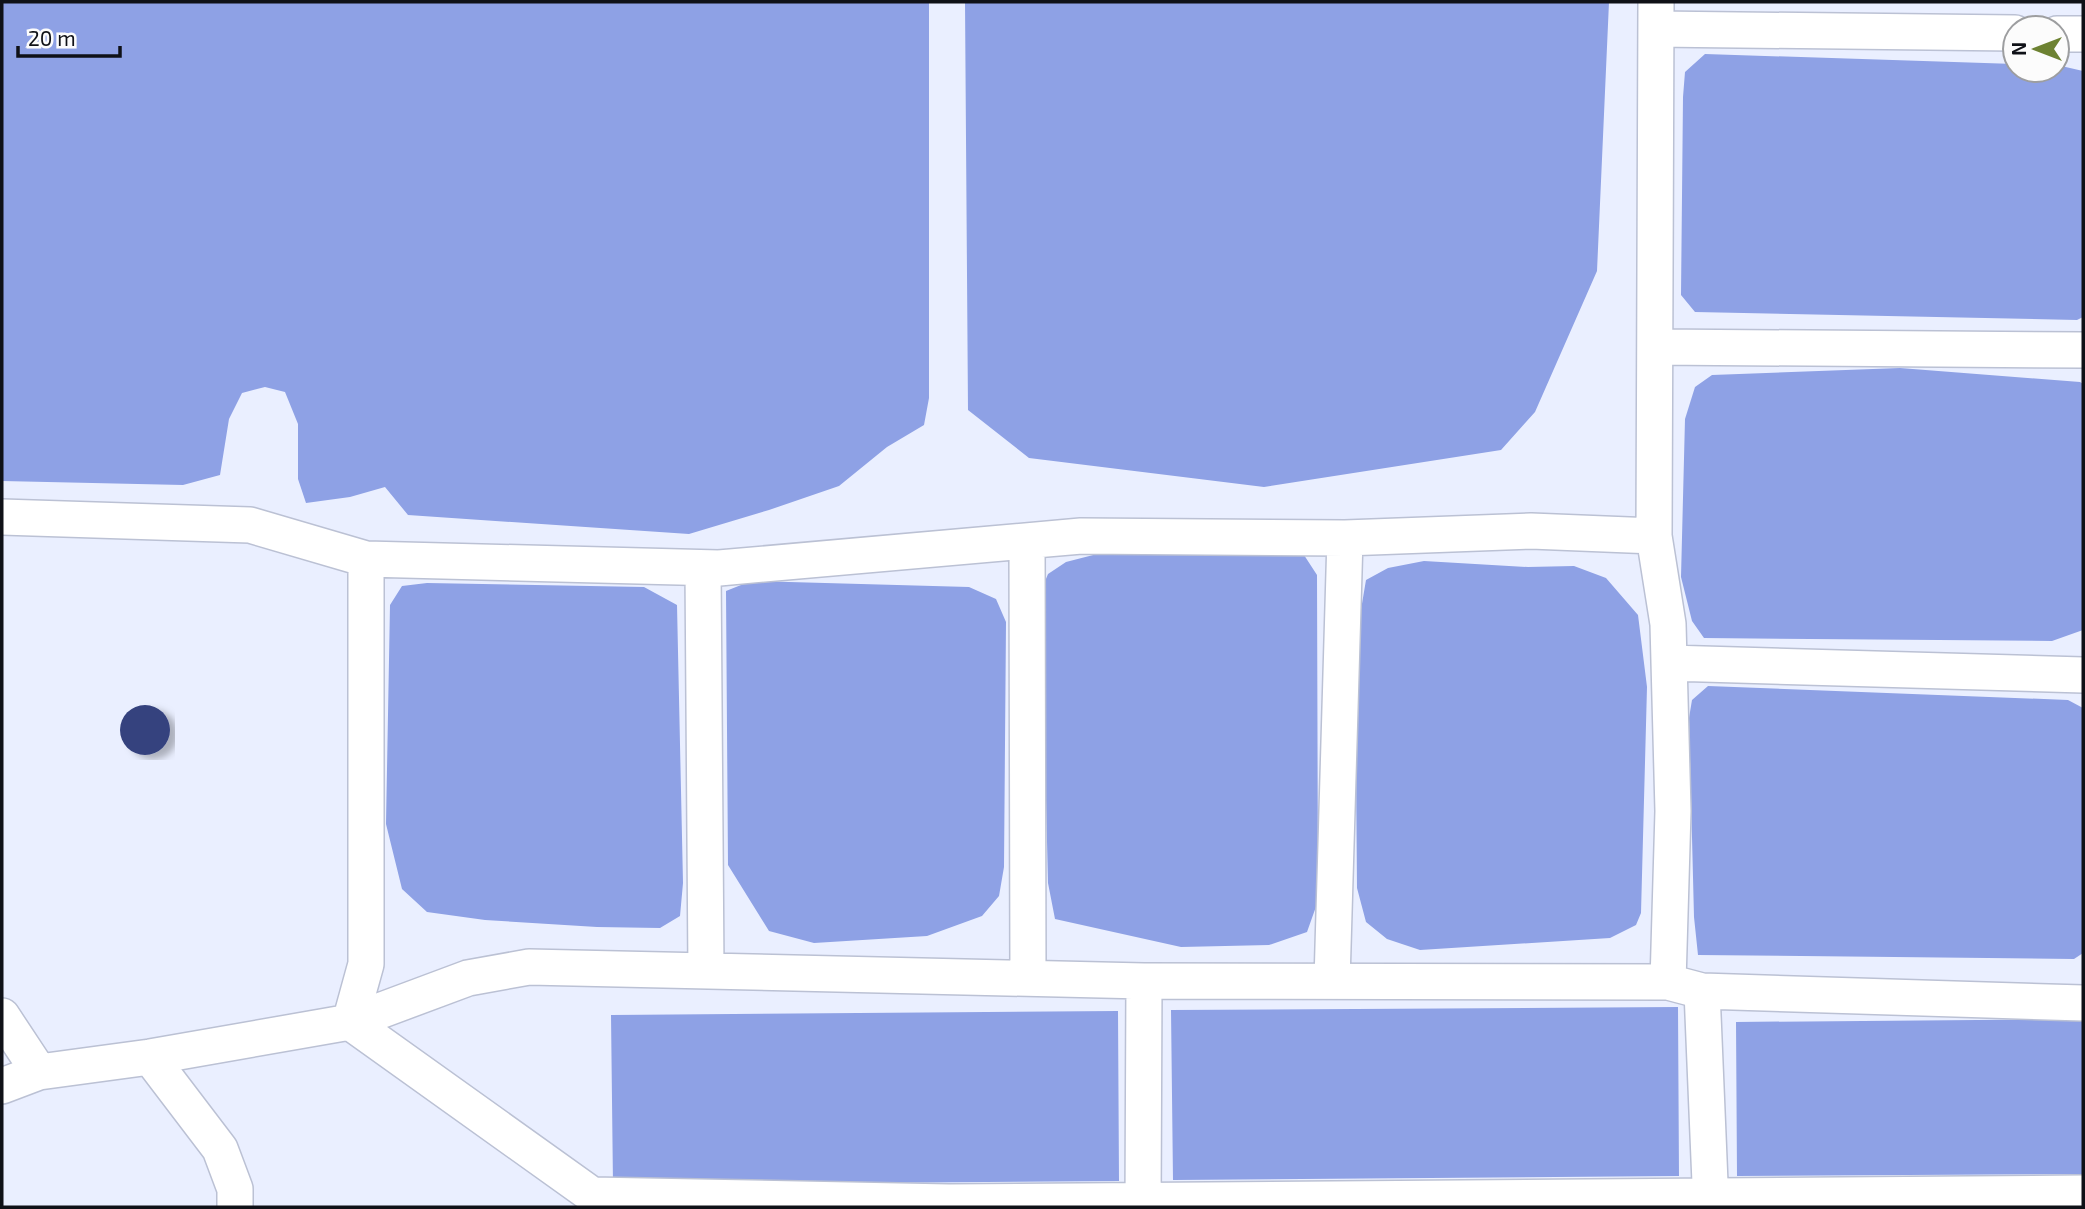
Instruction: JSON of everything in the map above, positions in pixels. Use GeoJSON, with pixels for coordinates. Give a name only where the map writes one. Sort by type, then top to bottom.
{"type":"FeatureCollection","features":[{"type":"Feature","properties":{"kind":"lane"},"geometry":{"type":"LineString","coordinates":[[1668,982],[1673,811],[1668,624],[1654,536],[1656,15],[2001,32]]}},
{"type":"Feature","properties":{"kind":"lane"},"geometry":{"type":"LineString","coordinates":[[1655,347],[2083,350]]}},
{"type":"Feature","properties":{"kind":"lane"},"geometry":{"type":"LineString","coordinates":[[2,517],[250,525],[366,559],[703,568],[1081,536],[1345,538],[1531,531],[1654,536]]}},
{"type":"Feature","properties":{"kind":"lane"},"geometry":{"type":"LineString","coordinates":[[1332,981],[1345,538]]}},
{"type":"Feature","properties":{"kind":"lane"},"geometry":{"type":"LineString","coordinates":[[1027,541],[1028,978]]}},
{"type":"Feature","properties":{"kind":"lane"},"geometry":{"type":"LineString","coordinates":[[350,1022],[366,964],[366,559]]}},
{"type":"Feature","properties":{"kind":"lane"},"geometry":{"type":"LineString","coordinates":[[703,568],[706,971]]}},
{"type":"Feature","properties":{"kind":"lane"},"geometry":{"type":"LineString","coordinates":[[1669,663],[2083,675]]}},
{"type":"Feature","properties":{"kind":"lane"},"geometry":{"type":"LineString","coordinates":[[2,1086],[39,1072],[150,1057],[350,1022],[468,978],[529,967],[1144,981],[1668,982],[1702,991],[2083,1003]]}},
{"type":"Feature","properties":{"kind":"lane"},"geometry":{"type":"LineString","coordinates":[[1143,1204],[1144,981]]}},
{"type":"Feature","properties":{"kind":"lane"},"geometry":{"type":"LineString","coordinates":[[1702,991],[1711,1202]]}},
{"type":"Feature","properties":{"kind":"lane"},"geometry":{"type":"LineString","coordinates":[[2,1016],[39,1072]]}},
{"type":"Feature","properties":{"kind":"lane"},"geometry":{"type":"LineString","coordinates":[[350,1022],[592,1195],[949,1205],[2079,1198]]}},
{"type":"Feature","properties":{"kind":"lane"},"geometry":{"type":"LineString","coordinates":[[150,1057],[220,1149],[235,1189],[234,1207]]}},
{"type":"Feature","properties":{"kind":"water"},"geometry":{"type":"Polygon","coordinates":[[[2,2],[929,2],[929,398],[924,425],[887,447],[839,486],[689,534],[408,515],[385,487],[350,497],[306,503],[298,479],[298,424],[285,392],[265,387],[242,393],[229,419],[220,475],[183,485],[2,481],[2,2]]]}},
{"type":"Feature","properties":{"kind":"water"},"geometry":{"type":"Polygon","coordinates":[[[965,2],[1609,2],[1597,271],[1535,412],[1501,450],[1264,487],[1029,458],[968,410],[965,2]]]}},
{"type":"Feature","properties":{"kind":"water"},"geometry":{"type":"Polygon","coordinates":[[[1705,54],[2001,64],[2001,84],[2071,84],[2071,68],[2083,71],[2083,317],[2077,320],[1695,312],[1681,295],[1685,72],[1705,54]]]}},
{"type":"Feature","properties":{"kind":"water"},"geometry":{"type":"Polygon","coordinates":[[[1900,368],[2083,384],[2083,630],[2052,641],[1704,638],[1692,621],[1681,577],[1685,419],[1695,387],[1712,375],[1900,368]]]}},
{"type":"Feature","properties":{"kind":"water"},"geometry":{"type":"Polygon","coordinates":[[[1101,553],[1304,555],[1317,575],[1318,901],[1307,932],[1269,945],[1181,947],[1055,919],[1048,883],[1041,591],[1048,574],[1066,562],[1101,553]]]}},
{"type":"Feature","properties":{"kind":"water"},"geometry":{"type":"Polygon","coordinates":[[[1424,561],[1528,567],[1574,566],[1606,578],[1638,615],[1647,687],[1641,913],[1636,925],[1610,938],[1420,950],[1387,939],[1366,922],[1357,888],[1355,645],[1366,580],[1388,568],[1424,561]]]}},
{"type":"Feature","properties":{"kind":"water"},"geometry":{"type":"Polygon","coordinates":[[[751,581],[969,587],[996,599],[1006,622],[1004,867],[999,896],[982,916],[927,936],[814,943],[769,931],[728,865],[726,591],[751,581]]]}},
{"type":"Feature","properties":{"kind":"water"},"geometry":{"type":"Polygon","coordinates":[[[427,583],[644,587],[677,605],[683,883],[680,916],[660,928],[485,920],[427,912],[402,889],[386,824],[390,605],[402,586],[427,583]]]}},
{"type":"Feature","properties":{"kind":"water"},"geometry":{"type":"Polygon","coordinates":[[[1708,686],[2068,700],[2083,708],[2083,953],[2074,959],[1698,955],[1694,917],[1689,718],[1692,700],[1708,686]]]}},
{"type":"Feature","properties":{"kind":"water"},"geometry":{"type":"Polygon","coordinates":[[[1678,1007],[1679,1176],[1173,1180],[1171,1010],[1678,1007]]]}},
{"type":"Feature","properties":{"kind":"water"},"geometry":{"type":"Polygon","coordinates":[[[1118,1011],[1119,1181],[613,1185],[611,1015],[1118,1011]]]}},
{"type":"Feature","properties":{"kind":"water"},"geometry":{"type":"Polygon","coordinates":[[[2083,1019],[2083,1174],[1737,1176],[1736,1022],[2083,1019]]]}},
{"type":"Feature","properties":{"kind":"building"},"geometry":{"type":"Polygon","coordinates":[[[135,706],[155,706],[169,720],[169,740],[155,754],[135,754],[121,740],[121,720],[135,706]]]}}]}
